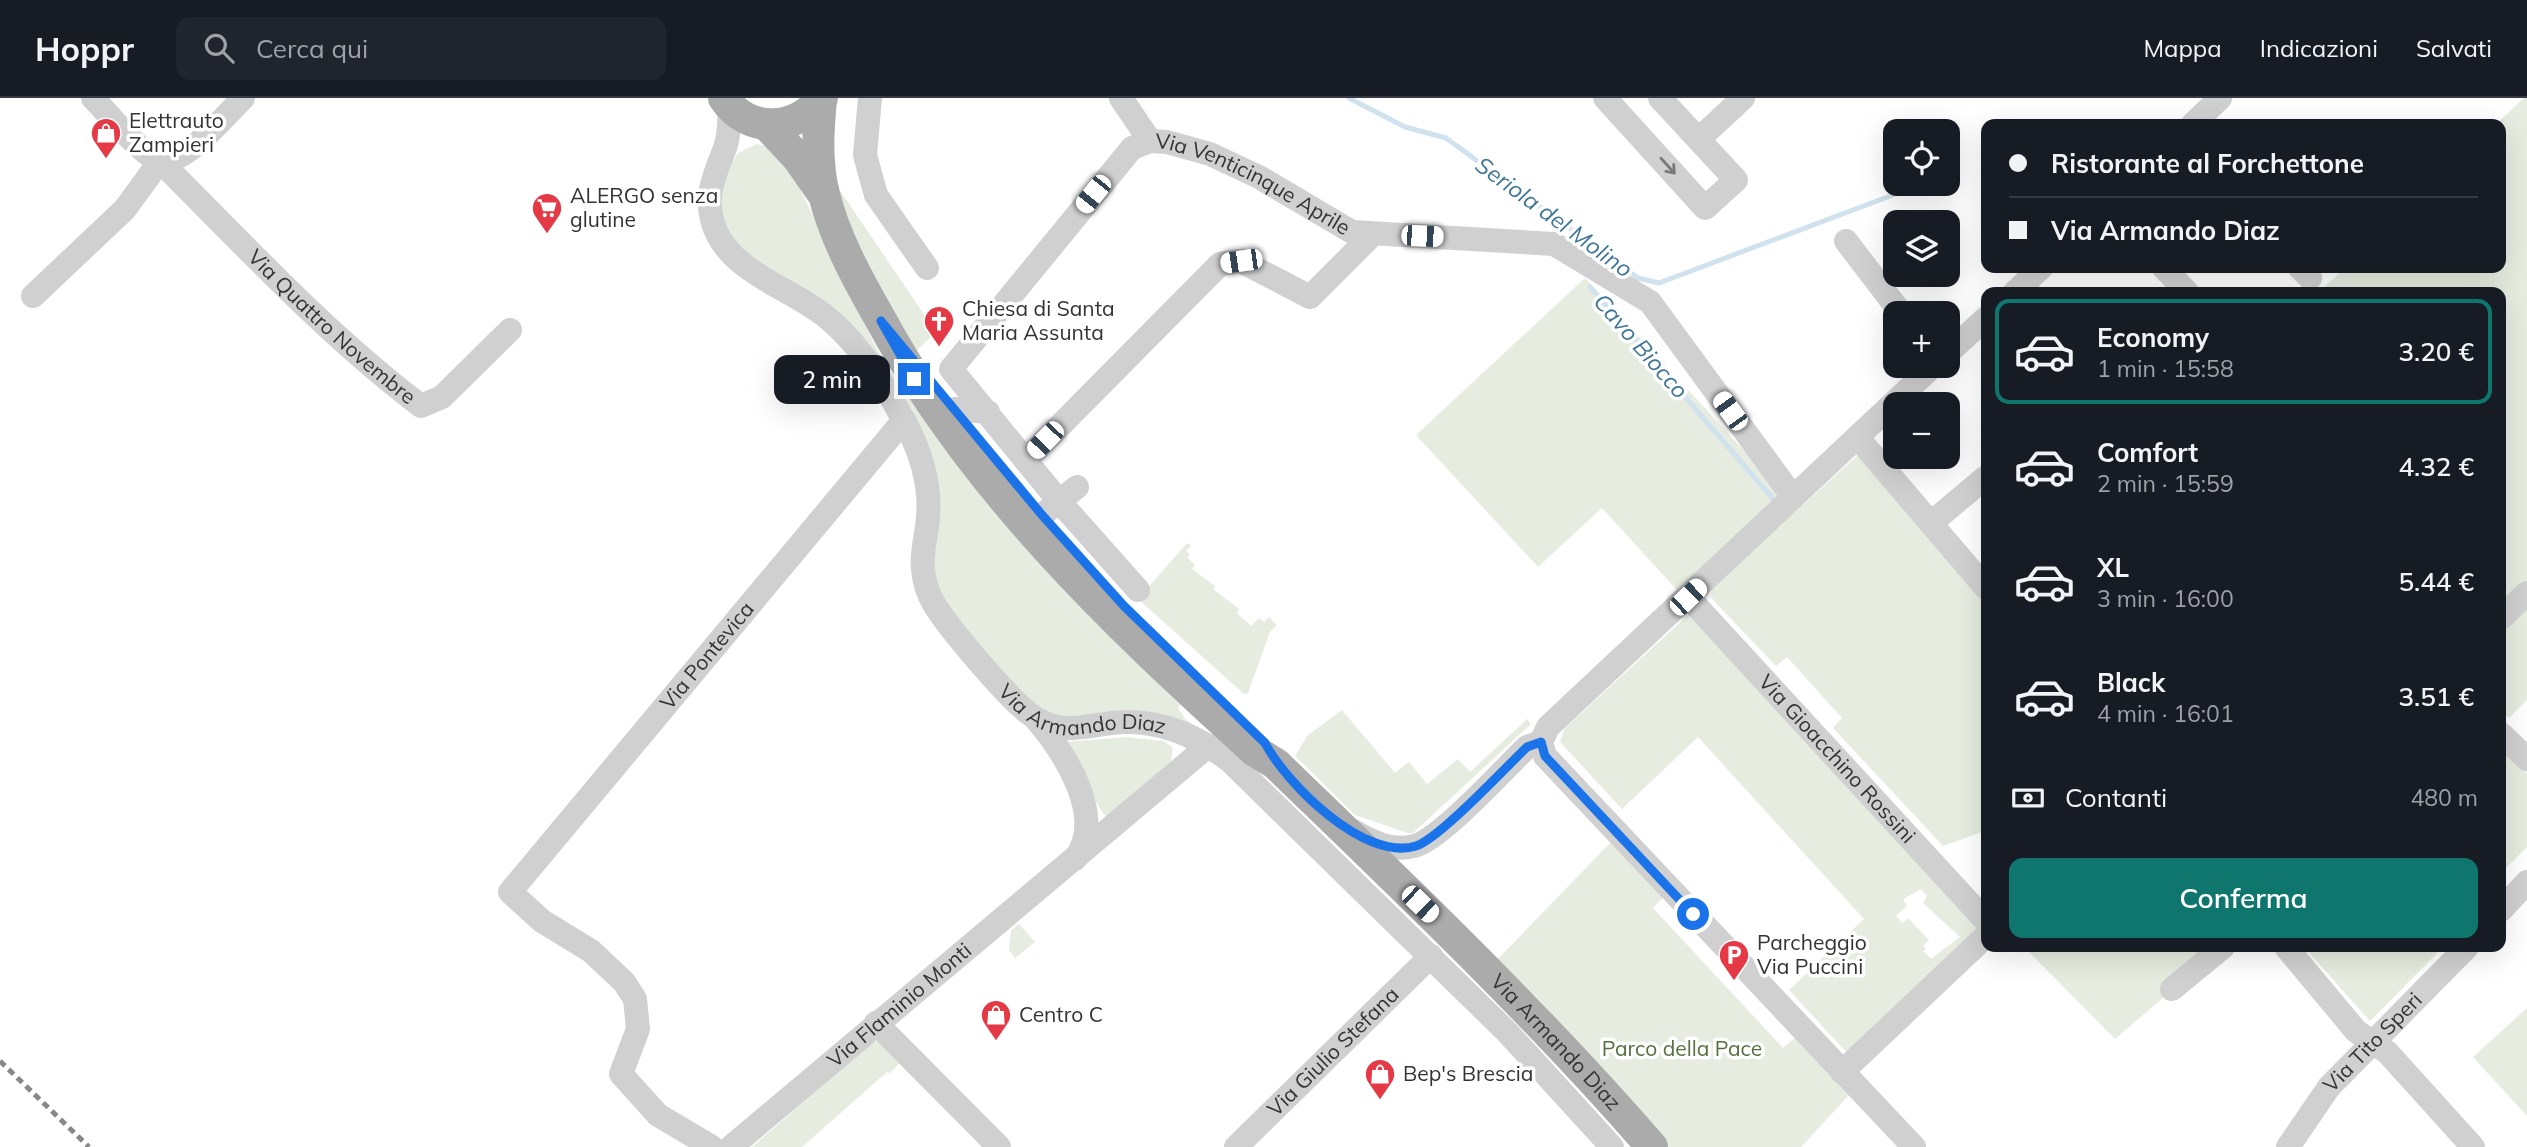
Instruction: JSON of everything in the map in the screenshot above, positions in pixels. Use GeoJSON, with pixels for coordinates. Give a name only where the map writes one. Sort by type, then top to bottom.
{"type":"FeatureCollection","features":[{"type":"Feature","properties":{"kind":"main road"},"geometry":{"type":"LineString","coordinates":[[764,124],[798,119],[821,99]]}},
{"type":"Feature","properties":{"kind":"main road","name":"Via Armando Diaz"},"geometry":{"type":"LineString","coordinates":[[821,99],[818,148],[824,195],[844,247],[881,321],[928,402],[1003,499],[1131,638],[1255,751],[1276,764],[1587,1072],[1653,1147]]}},
{"type":"Feature","properties":{"kind":"main road","name":"Via Armando Diaz"},"geometry":{"type":"LineString","coordinates":[[727,102],[739,114],[764,124],[798,158],[824,195]]}},
{"type":"Feature","properties":{"kind":"main road","name":"Via Armando Diaz"},"geometry":{"type":"LineString","coordinates":[[881,321],[954,409],[1059,500],[1141,625],[1265,743],[1276,764]]}},
{"type":"Feature","properties":{"kind":"main road","name":"Via Armando Diaz"},"geometry":{"type":"LineString","coordinates":[[1003,499],[1059,500]]}},
{"type":"Feature","properties":{"kind":"street","name":"Via Quattro Novembre"},"geometry":{"type":"LineString","coordinates":[[93,98],[146,153],[160,161],[389,382],[421,406],[442,397],[509,330]]}},
{"type":"Feature","properties":{"kind":"street"},"geometry":{"type":"LineString","coordinates":[[33,296],[125,209],[160,161],[174,161],[191,149],[243,98]]}},
{"type":"Feature","properties":{"kind":"street"},"geometry":{"type":"LineString","coordinates":[[870,98],[865,155],[876,195],[927,268]]}},
{"type":"Feature","properties":{"kind":"street"},"geometry":{"type":"LineString","coordinates":[[1121,98],[1150,141]]}},
{"type":"Feature","properties":{"kind":"street"},"geometry":{"type":"LineString","coordinates":[[1605,98],[1705,208],[1735,180],[1665,103],[1640,135]]}},
{"type":"Feature","properties":{"kind":"street"},"geometry":{"type":"LineString","coordinates":[[1699,139],[1743,98]]}},
{"type":"Feature","properties":{"kind":"street"},"geometry":{"type":"LineString","coordinates":[[2198,119],[2220,98]]}},
{"type":"Feature","properties":{"kind":"street","name":"Via Armando Diaz"},"geometry":{"type":"LineString","coordinates":[[727,102],[726,146],[713,176],[709,197],[711,217],[724,246],[747,266],[831,320],[864,359],[904,420],[917,449],[927,487],[928,518],[922,561],[930,595],[955,630],[1018,703],[1063,738],[1087,820]]}},
{"type":"Feature","properties":{"kind":"street"},"geometry":{"type":"LineString","coordinates":[[726,146],[764,124]]}},
{"type":"Feature","properties":{"kind":"street","name":"Via Venticinque Aprile"},"geometry":{"type":"LineString","coordinates":[[951,369],[1132,148],[1150,141],[1167,142],[1210,154],[1259,177],[1352,232],[1542,242],[1554,244],[1587,261],[1650,302],[1793,497]]}},
{"type":"Feature","properties":{"kind":"street"},"geometry":{"type":"LineString","coordinates":[[1026,460],[1220,264],[1241,261],[1310,297],[1372,235]]}},
{"type":"Feature","properties":{"kind":"street"},"geometry":{"type":"LineString","coordinates":[[1846,241],[1891,301]]}},
{"type":"Feature","properties":{"kind":"street"},"geometry":{"type":"LineString","coordinates":[[2169,273],[2182,287]]}},
{"type":"Feature","properties":{"kind":"street"},"geometry":{"type":"LineString","coordinates":[[1960,342],[1981,323]]}},
{"type":"Feature","properties":{"kind":"street","name":"Via Armando Diaz"},"geometry":{"type":"LineString","coordinates":[[951,369],[1059,500],[1138,590]]}},
{"type":"Feature","properties":{"kind":"street"},"geometry":{"type":"LineString","coordinates":[[1914,1147],[1545,756],[1541,742],[1548,727],[1920,378]]}},
{"type":"Feature","properties":{"kind":"street"},"geometry":{"type":"LineString","coordinates":[[954,409],[988,412]]}},
{"type":"Feature","properties":{"kind":"street","name":"Via Pontevica"},"geometry":{"type":"LineString","coordinates":[[712,1147],[657,1115],[621,1074],[638,1029],[639,1014],[635,999],[624,982],[591,951],[542,921],[510,892],[904,420]]}},
{"type":"Feature","properties":{"kind":"street"},"geometry":{"type":"LineString","coordinates":[[1858,438],[1981,582]]}},
{"type":"Feature","properties":{"kind":"street"},"geometry":{"type":"LineString","coordinates":[[1931,523],[1981,481]]}},
{"type":"Feature","properties":{"kind":"street"},"geometry":{"type":"LineString","coordinates":[[2506,613],[2527,593]]}},
{"type":"Feature","properties":{"kind":"street","name":"Via Gioacchino Rossini"},"geometry":{"type":"LineString","coordinates":[[1688,597],[1981,916]]}},
{"type":"Feature","properties":{"kind":"street","name":"Via Armando Diaz"},"geometry":{"type":"LineString","coordinates":[[1063,738],[1127,722],[1161,726],[1208,746],[1250,778],[1507,1032],[1612,1147]]}},
{"type":"Feature","properties":{"kind":"street"},"geometry":{"type":"LineString","coordinates":[[1161,726],[1172,738],[1177,750],[1163,785]]}},
{"type":"Feature","properties":{"kind":"street"},"geometry":{"type":"LineString","coordinates":[[2506,739],[2527,759]]}},
{"type":"Feature","properties":{"kind":"street"},"geometry":{"type":"LineString","coordinates":[[1335,822],[1373,843],[1398,848],[1417,846],[1437,833],[1527,747],[1541,742]]}},
{"type":"Feature","properties":{"kind":"street","name":"Via Flaminio Monti"},"geometry":{"type":"LineString","coordinates":[[732,1147],[1208,746]]}},
{"type":"Feature","properties":{"kind":"street"},"geometry":{"type":"LineString","coordinates":[[1087,820],[1093,827],[1103,830],[1117,825]]}},
{"type":"Feature","properties":{"kind":"street","name":"Via Flaminio Monti"},"geometry":{"type":"LineString","coordinates":[[1071,864],[1083,845],[1087,820]]}},
{"type":"Feature","properties":{"kind":"street"},"geometry":{"type":"LineString","coordinates":[[2506,905],[2527,882]]}},
{"type":"Feature","properties":{"kind":"street"},"geometry":{"type":"LineString","coordinates":[[1842,1072],[1981,941]]}},
{"type":"Feature","properties":{"kind":"street"},"geometry":{"type":"LineString","coordinates":[[2172,989],[2216,952]]}},
{"type":"Feature","properties":{"kind":"street"},"geometry":{"type":"LineString","coordinates":[[2290,952],[2356,1031],[2387,1052],[2473,1147]]}},
{"type":"Feature","properties":{"kind":"street","name":"Via Tito Speri"},"geometry":{"type":"LineString","coordinates":[[2288,1147],[2329,1087],[2461,952]]}},
{"type":"Feature","properties":{"kind":"street","name":"Via Giulio Stefana"},"geometry":{"type":"LineString","coordinates":[[1236,1147],[1430,956]]}},
{"type":"Feature","properties":{"kind":"street"},"geometry":{"type":"LineString","coordinates":[[876,1023],[999,1147]]}},
{"type":"Feature","properties":{"kind":"green space"},"geometry":{"type":"Polygon","coordinates":[[[2527,98],[2527,580],[2506,600],[2506,287],[2324,287],[2340,273],[2506,273],[2506,119],[2501,119],[2527,98]]]}},
{"type":"Feature","properties":{"kind":"green space"},"geometry":{"type":"Polygon","coordinates":[[[757,144],[769,147],[793,174],[878,352],[942,446],[1071,595],[1180,705],[1178,708],[1185,719],[1203,732],[1063,722],[1035,706],[1007,680],[943,604],[931,565],[937,517],[874,365],[738,249],[720,219],[719,200],[729,167],[738,153],[757,144]]]}},
{"type":"Feature","properties":{"kind":"green space"},"geometry":{"type":"Polygon","coordinates":[[[839,189],[936,332],[916,351],[882,295],[858,248],[841,206],[839,189]]]}},
{"type":"Feature","properties":{"kind":"green space"},"geometry":{"type":"Polygon","coordinates":[[[1585,278],[1782,492],[1677,590],[1602,508],[1538,567],[1416,435],[1585,278]]]}},
{"type":"Feature","properties":{"kind":"green space"},"geometry":{"type":"Polygon","coordinates":[[[1857,456],[1862,458],[1981,598],[1981,832],[1943,846],[1833,728],[1842,718],[1787,657],[1776,666],[1711,598],[1712,587],[1857,456]]]}},
{"type":"Feature","properties":{"kind":"green space"},"geometry":{"type":"Polygon","coordinates":[[[1187,543],[1191,546],[1186,551],[1190,554],[1187,557],[1195,565],[1192,569],[1239,609],[1237,613],[1251,626],[1259,618],[1264,622],[1269,617],[1277,625],[1270,632],[1248,693],[1244,694],[1138,599],[1187,543]]]}},
{"type":"Feature","properties":{"kind":"green space"},"geometry":{"type":"Polygon","coordinates":[[[2527,602],[2527,700],[2509,718],[2506,715],[2506,622],[2527,602]]]}},
{"type":"Feature","properties":{"kind":"green space"},"geometry":{"type":"Polygon","coordinates":[[[1688,615],[1981,925],[1981,933],[1850,1056],[1789,990],[1864,919],[1698,737],[1622,809],[1560,742],[1564,729],[1688,615]],[[1921,889],[1903,899],[1907,906],[1896,916],[1902,923],[1908,918],[1929,940],[1923,946],[1926,949],[1923,951],[1931,959],[1960,937],[1923,903],[1927,896],[1921,889]]]}},
{"type":"Feature","properties":{"kind":"green space"},"geometry":{"type":"Polygon","coordinates":[[[1342,710],[1395,773],[1409,762],[1427,784],[1458,759],[1470,772],[1527,719],[1531,724],[1413,833],[1408,833],[1355,815],[1295,756],[1307,736],[1342,710]]]}},
{"type":"Feature","properties":{"kind":"green space"},"geometry":{"type":"Polygon","coordinates":[[[1126,737],[1164,741],[1173,748],[1170,766],[1106,816],[1064,742],[1126,737]]]}},
{"type":"Feature","properties":{"kind":"green space"},"geometry":{"type":"Polygon","coordinates":[[[2506,753],[2527,773],[2527,847],[2506,868],[2506,753]]]}},
{"type":"Feature","properties":{"kind":"green space","name":"Parco della Pace"},"geometry":{"type":"Polygon","coordinates":[[[1611,842],[1664,897],[1653,908],[1783,1048],[1797,1036],[1850,1094],[1801,1147],[1669,1147],[1540,1001],[1498,959],[1611,842]]]}},
{"type":"Feature","properties":{"kind":"green space"},"geometry":{"type":"Polygon","coordinates":[[[1019,924],[1035,942],[1015,958],[1009,950],[1011,930],[1019,924]]]}},
{"type":"Feature","properties":{"kind":"green space"},"geometry":{"type":"Polygon","coordinates":[[[2029,952],[2206,952],[2168,1001],[2164,997],[2115,1039],[2029,952]]]}},
{"type":"Feature","properties":{"kind":"green space"},"geometry":{"type":"Polygon","coordinates":[[[2308,952],[2438,952],[2370,1021],[2308,952]]]}},
{"type":"Feature","properties":{"kind":"green space"},"geometry":{"type":"Polygon","coordinates":[[[2527,1008],[2527,1116],[2473,1057],[2527,1008]]]}},
{"type":"Feature","properties":{"kind":"green space"},"geometry":{"type":"Polygon","coordinates":[[[872,1042],[879,1042],[900,1063],[890,1073],[887,1072],[802,1147],[752,1147],[872,1042]]]}},
{"type":"Feature","properties":{"kind":"waterway","name":"Seriola del Molino"},"geometry":{"type":"LineString","coordinates":[[1349,98],[1405,127],[1446,138],[1638,278],[1659,283],[1890,196]]}},
{"type":"Feature","properties":{"kind":"waterway","name":"Cavo Biocco"},"geometry":{"type":"LineString","coordinates":[[1590,287],[1774,500]]}},
{"type":"Feature","properties":{"kind":"railway"},"geometry":{"type":"LineString","coordinates":[[0,1061],[89,1147]]}},
{"type":"Feature","properties":{"kind":"place","name":"Elettrauto Zampieri"},"geometry":{"type":"Point","coordinates":[106,160]}},
{"type":"Feature","properties":{"kind":"place","name":"ALERGO senza glutine"},"geometry":{"type":"Point","coordinates":[547,235]}},
{"type":"Feature","properties":{"kind":"place","name":"Chiesa di Santa Maria Assunta"},"geometry":{"type":"Point","coordinates":[939,348]}},
{"type":"Feature","properties":{"kind":"place","name":"Parcheggio Via Puccini"},"geometry":{"type":"Point","coordinates":[1734,982]}},
{"type":"Feature","properties":{"kind":"place","name":"Centro C"},"geometry":{"type":"Point","coordinates":[996,1042]}},
{"type":"Feature","properties":{"kind":"place","name":"Bep's Brescia"},"geometry":{"type":"Point","coordinates":[1380,1101]}},
{"type":"Feature","properties":{"kind":"route"},"geometry":{"type":"LineString","coordinates":[[914,379],[899,357],[881,321],[1042,515],[1141,625],[1265,743],[1276,764],[1335,822],[1373,843],[1398,848],[1417,846],[1437,833],[1527,747],[1541,742],[1545,756],[1693,914]]}}]}
